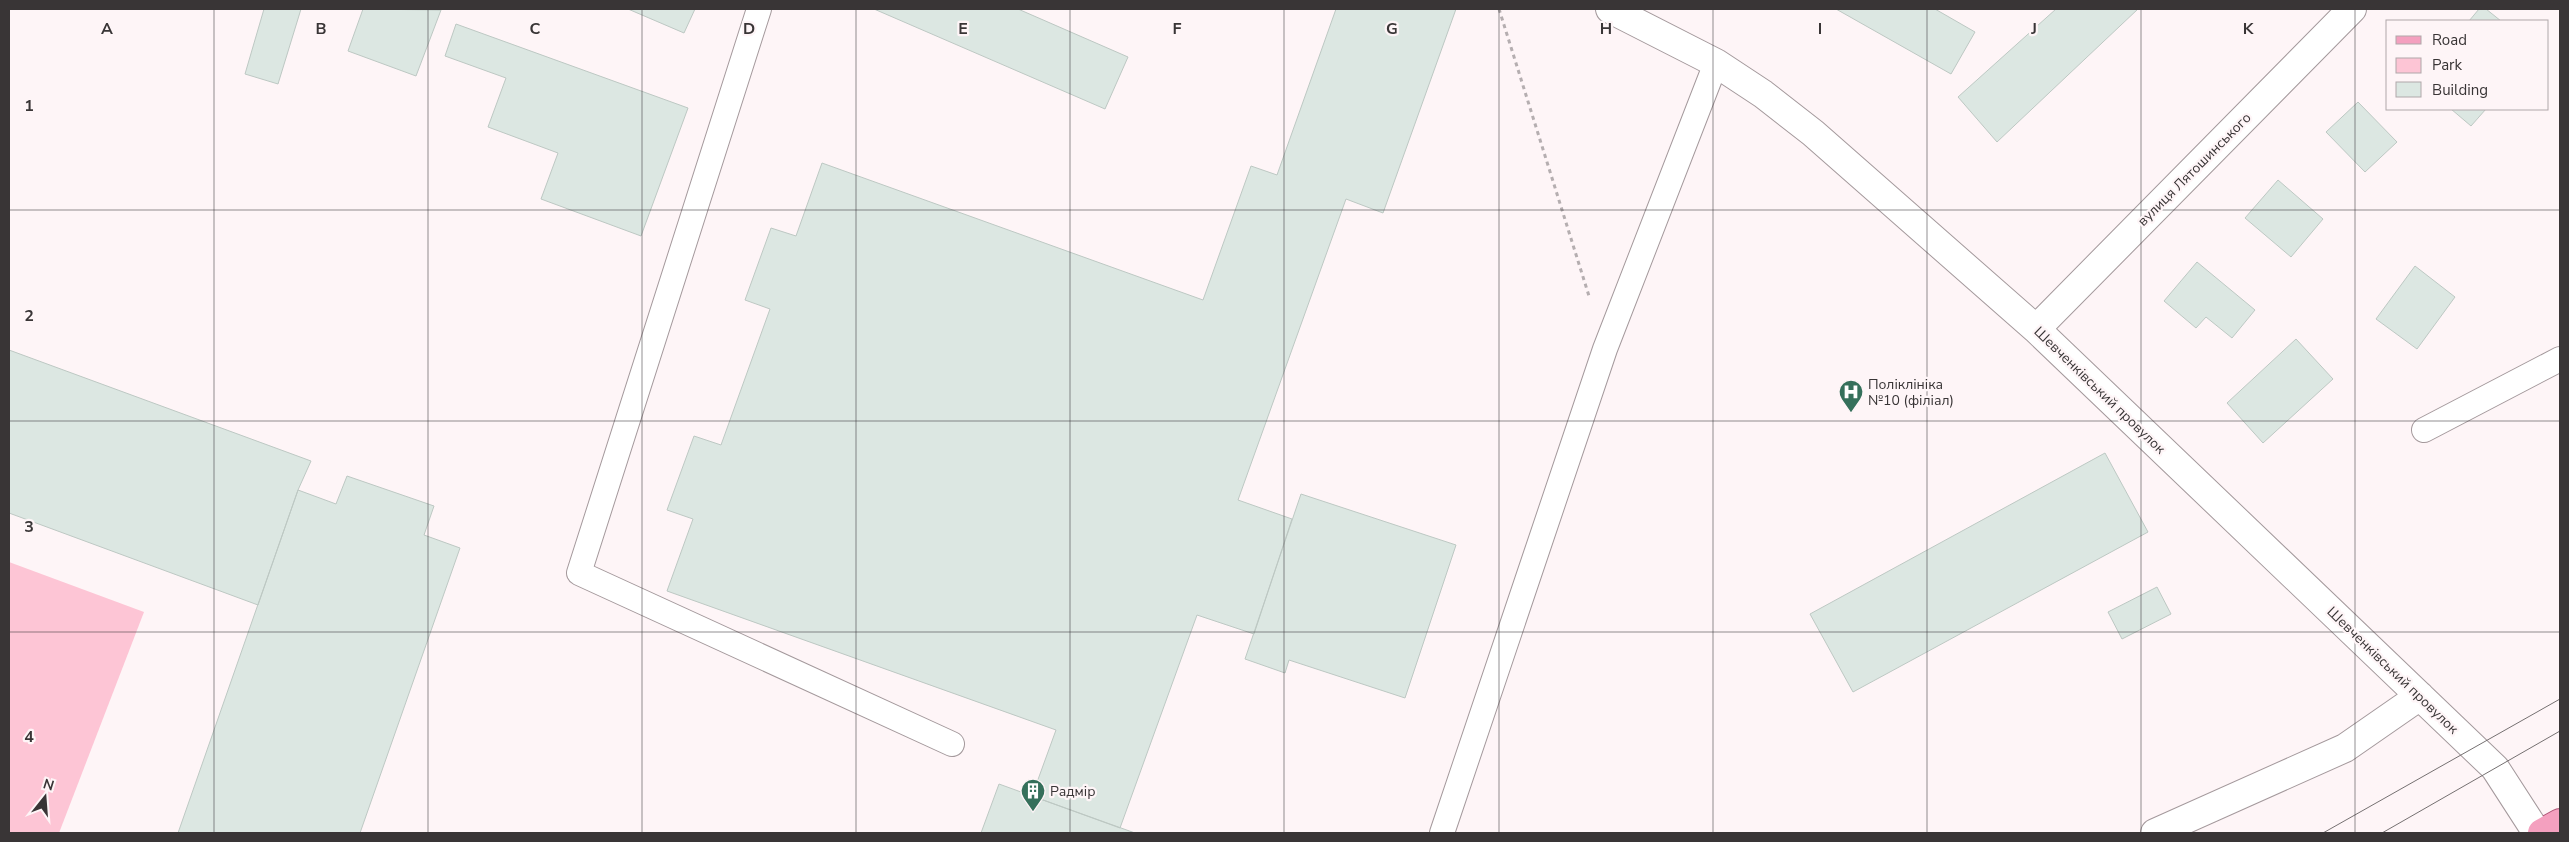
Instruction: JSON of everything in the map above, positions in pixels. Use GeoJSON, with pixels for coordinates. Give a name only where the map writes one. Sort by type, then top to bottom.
{"type":"FeatureCollection","features":[{"type":"Feature","properties":{"kind":"main road"},"geometry":{"type":"LineString","coordinates":[[2542,833],[2560,823]]}},
{"type":"Feature","properties":{"kind":"street","name":"Шевченківський провулок"},"geometry":{"type":"LineString","coordinates":[[1610,9],[1716,63],[1763,94],[1813,133],[2036,329],[2495,768],[2537,833]]}},
{"type":"Feature","properties":{"kind":"street","name":"вулиця Лятошинського"},"geometry":{"type":"LineString","coordinates":[[2036,329],[2352,9]]}},
{"type":"Feature","properties":{"kind":"street"},"geometry":{"type":"LineString","coordinates":[[2155,833],[2345,748],[2420,696]]}},
{"type":"Feature","properties":{"kind":"lane"},"geometry":{"type":"LineString","coordinates":[[759,9],[580,573],[952,744]]}},
{"type":"Feature","properties":{"kind":"lane"},"geometry":{"type":"LineString","coordinates":[[1442,833],[1605,349],[1716,63]]}},
{"type":"Feature","properties":{"kind":"lane"},"geometry":{"type":"LineString","coordinates":[[2424,430],[2560,359]]}},
{"type":"Feature","properties":{"kind":"path"},"geometry":{"type":"LineString","coordinates":[[1499,9],[1605,349]]}},
{"type":"Feature","properties":{"kind":"green space"},"geometry":{"type":"Polygon","coordinates":[[[9,562],[144,612],[59,833],[9,833],[9,562]]]}},
{"type":"Feature","properties":{"kind":"building"},"geometry":{"type":"Polygon","coordinates":[[[264,9],[301,9],[278,84],[245,74],[264,9]]]}},
{"type":"Feature","properties":{"kind":"building"},"geometry":{"type":"Polygon","coordinates":[[[363,9],[441,10],[416,76],[348,51],[363,9]]]}},
{"type":"Feature","properties":{"kind":"building"},"geometry":{"type":"Polygon","coordinates":[[[628,9],[695,9],[684,33],[628,9]]]}},
{"type":"Feature","properties":{"kind":"building"},"geometry":{"type":"Polygon","coordinates":[[[874,9],[1018,9],[1128,57],[1105,109],[874,9]]]}},
{"type":"Feature","properties":{"kind":"building"},"geometry":{"type":"Polygon","coordinates":[[[1336,9],[1456,9],[1383,213],[1346,199],[1238,500],[1292,519],[1254,634],[1197,615],[1120,828],[1032,796],[1056,730],[667,591],[693,519],[667,510],[694,436],[721,445],[770,309],[745,300],[771,228],[796,236],[822,163],[1203,300],[1251,166],[1277,175],[1336,9]]]}},
{"type":"Feature","properties":{"kind":"building"},"geometry":{"type":"Polygon","coordinates":[[[1836,9],[1935,9],[1975,32],[1951,74],[1836,9]]]}},
{"type":"Feature","properties":{"kind":"building"},"geometry":{"type":"Polygon","coordinates":[[[2056,9],[2138,9],[1997,142],[1958,97],[2056,9]]]}},
{"type":"Feature","properties":{"kind":"building"},"geometry":{"type":"Polygon","coordinates":[[[2479,9],[2486,9],[2500,20],[2470,20],[2479,9]]]}},
{"type":"Feature","properties":{"kind":"building"},"geometry":{"type":"Polygon","coordinates":[[[456,24],[688,108],[641,236],[541,199],[558,153],[488,127],[506,78],[445,56],[456,24]]]}},
{"type":"Feature","properties":{"kind":"building"},"geometry":{"type":"Polygon","coordinates":[[[2358,102],[2397,142],[2365,172],[2326,132],[2358,102]]]}},
{"type":"Feature","properties":{"kind":"building"},"geometry":{"type":"Polygon","coordinates":[[[2452,110],[2485,110],[2471,126],[2452,110]]]}},
{"type":"Feature","properties":{"kind":"building"},"geometry":{"type":"Polygon","coordinates":[[[2278,180],[2323,219],[2291,257],[2245,218],[2278,180]]]}},
{"type":"Feature","properties":{"kind":"building"},"geometry":{"type":"Polygon","coordinates":[[[2197,262],[2255,310],[2232,338],[2206,317],[2196,328],[2164,301],[2197,262]]]}},
{"type":"Feature","properties":{"kind":"building"},"geometry":{"type":"Polygon","coordinates":[[[2415,266],[2455,297],[2417,349],[2376,319],[2415,266]]]}},
{"type":"Feature","properties":{"kind":"building"},"geometry":{"type":"Polygon","coordinates":[[[2296,339],[2333,379],[2263,443],[2227,403],[2296,339]]]}},
{"type":"Feature","properties":{"kind":"building"},"geometry":{"type":"Polygon","coordinates":[[[9,350],[311,461],[298,490],[258,605],[9,513],[9,350]]]}},
{"type":"Feature","properties":{"kind":"building"},"geometry":{"type":"Polygon","coordinates":[[[2105,453],[2148,532],[1853,692],[1810,614],[2105,453]]]}},
{"type":"Feature","properties":{"kind":"building"},"geometry":{"type":"Polygon","coordinates":[[[347,476],[434,506],[424,535],[460,548],[360,833],[178,833],[298,490],[336,504],[347,476]]]}},
{"type":"Feature","properties":{"kind":"building"},"geometry":{"type":"Polygon","coordinates":[[[1301,494],[1456,545],[1405,698],[1289,660],[1285,673],[1245,659],[1301,494]]]}},
{"type":"Feature","properties":{"kind":"building"},"geometry":{"type":"Polygon","coordinates":[[[2157,587],[2171,614],[2122,639],[2108,612],[2157,587]]]}},
{"type":"Feature","properties":{"kind":"building","name":"Радмір"},"geometry":{"type":"Polygon","coordinates":[[[999,784],[1032,796],[1135,833],[981,833],[999,784]]]}},
{"type":"Feature","properties":{"kind":"tram line"},"geometry":{"type":"LineString","coordinates":[[2323,833],[2560,699]]}},
{"type":"Feature","properties":{"kind":"tram line"},"geometry":{"type":"LineString","coordinates":[[2382,833],[2560,731]]}},
{"type":"Feature","properties":{"kind":"place","name":"Поліклініка №10 (філіал)"},"geometry":{"type":"Point","coordinates":[1851,413]}},
{"type":"Feature","properties":{"kind":"place","name":"Радмір"},"geometry":{"type":"Point","coordinates":[1033,812]}}]}
